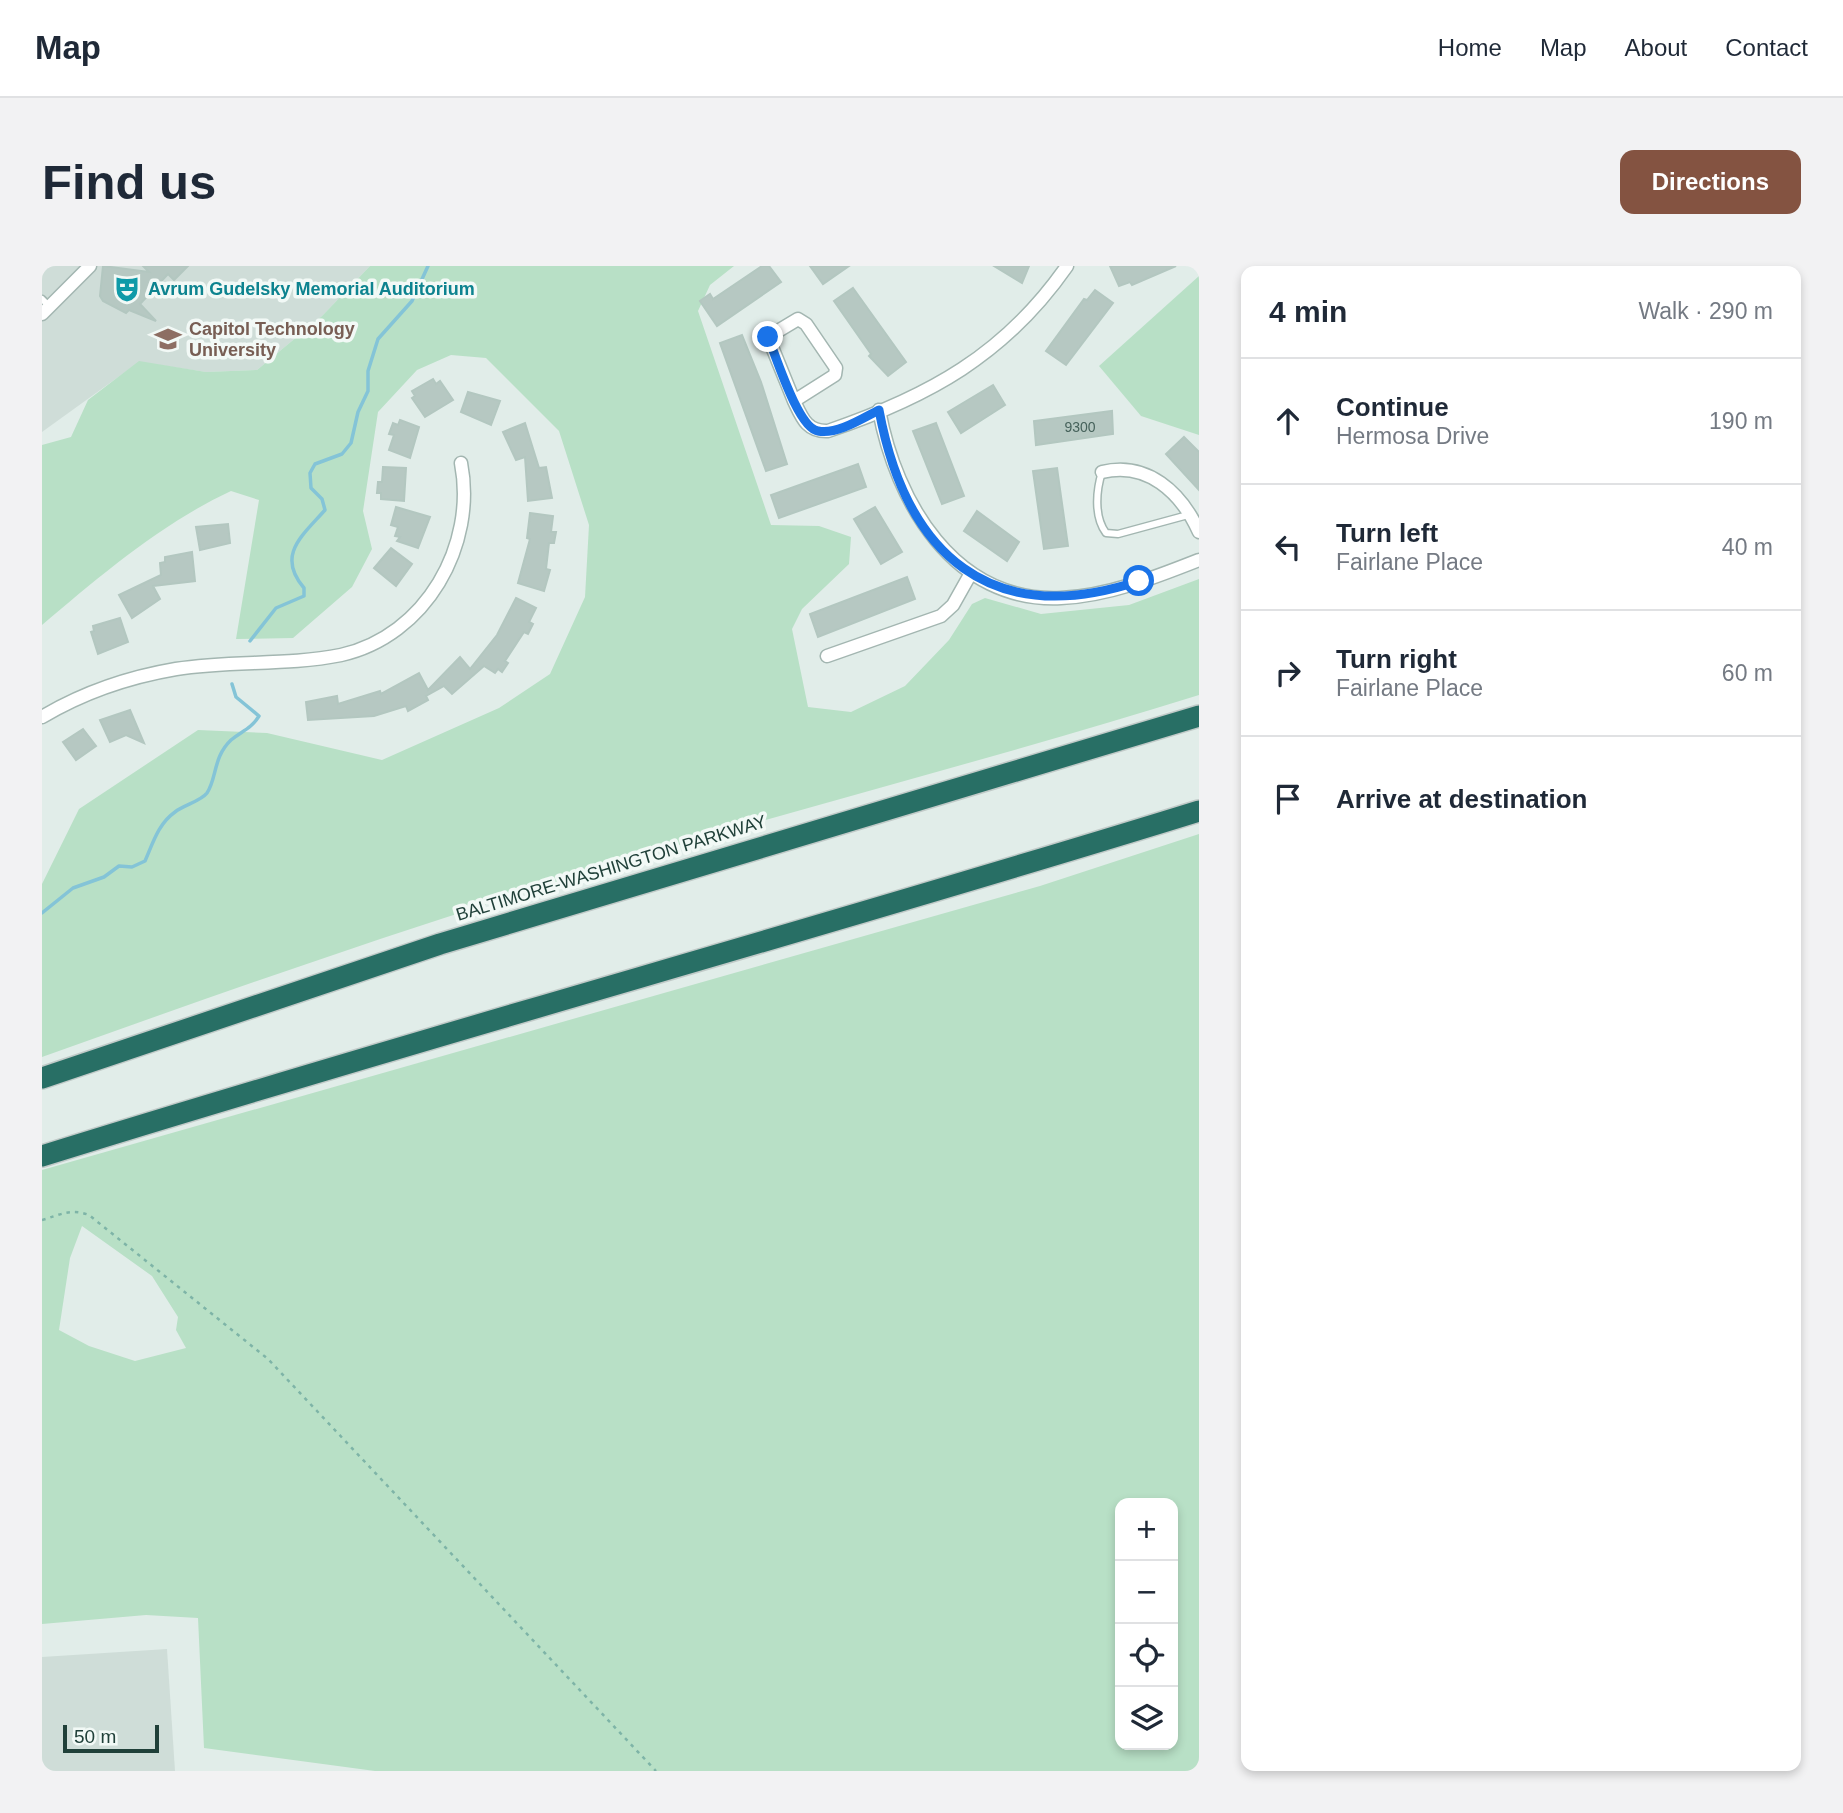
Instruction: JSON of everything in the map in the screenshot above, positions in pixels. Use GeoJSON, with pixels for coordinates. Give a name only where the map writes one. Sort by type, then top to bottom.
{"type":"FeatureCollection","features":[{"type":"Feature","properties":{"kind":"highway","name":"BALTIMORE-WASHINGTON PARKWAY"},"geometry":{"type":"LineString","coordinates":[[42,1078],[440,944],[1199,716]]}},
{"type":"Feature","properties":{"kind":"highway"},"geometry":{"type":"LineString","coordinates":[[42,1156],[326,1067],[486,1023],[1199,811]]}},
{"type":"Feature","properties":{"kind":"street"},"geometry":{"type":"LineString","coordinates":[[45,307],[90,266]]}},
{"type":"Feature","properties":{"kind":"street"},"geometry":{"type":"LineString","coordinates":[[794,401],[835,375],[836,368],[806,324],[798,319],[768,337],[794,401],[806,425],[816,431],[828,431],[938,386],[989,352],[1035,308],[1067,266]]}},
{"type":"Feature","properties":{"kind":"street"},"geometry":{"type":"LineString","coordinates":[[879,410],[889,449],[918,518],[943,551],[971,573],[1010,592],[1059,598],[1118,588],[1199,560]]}},
{"type":"Feature","properties":{"kind":"street"},"geometry":{"type":"LineString","coordinates":[[42,717],[102,688],[151,673],[205,665],[318,659],[343,654],[383,638],[403,624],[432,594],[452,559],[464,519],[465,482],[461,463]]}},
{"type":"Feature","properties":{"kind":"street"},"geometry":{"type":"LineString","coordinates":[[1102,472],[1128,468],[1150,475],[1189,515],[1199,532]]}},
{"type":"Feature","properties":{"kind":"street"},"geometry":{"type":"LineString","coordinates":[[827,656],[941,616],[953,605],[971,573]]}},
{"type":"Feature","properties":{"kind":"lane"},"geometry":{"type":"LineString","coordinates":[[1102,472],[1097,487],[1099,512],[1100,524],[1107,533],[1118,534],[1189,515]]}},
{"type":"Feature","properties":{"kind":"path"},"geometry":{"type":"LineString","coordinates":[[42,1220],[62,1212],[79,1211],[89,1215],[268,1359],[656,1771]]}},
{"type":"Feature","properties":{"kind":"shaded area","name":"Capitol Technology University"},"geometry":{"type":"Polygon","coordinates":[[[42,266],[370,266],[322,316],[257,370],[206,372],[139,362],[42,432],[42,266]]]}},
{"type":"Feature","properties":{"kind":"shaded area"},"geometry":{"type":"Polygon","coordinates":[[[167,1649],[175,1771],[42,1771],[42,1657],[167,1649]]]}},
{"type":"Feature","properties":{"kind":"green space"},"geometry":{"type":"Polygon","coordinates":[[[370,266],[734,266],[710,285],[698,311],[771,525],[819,526],[851,537],[849,564],[802,609],[792,629],[808,707],[851,712],[905,686],[949,640],[972,604],[985,598],[1041,614],[1129,605],[1199,579],[1199,695],[1043,742],[729,830],[506,898],[306,964],[42,1057],[42,884],[79,809],[198,730],[267,733],[382,760],[499,708],[550,674],[585,597],[589,525],[559,431],[486,358],[451,355],[417,370],[378,412],[363,511],[372,549],[352,587],[293,638],[236,639],[259,500],[231,491],[156,535],[42,625],[42,445],[71,437],[88,400],[139,361],[206,372],[257,370],[322,316],[370,266]]]}},
{"type":"Feature","properties":{"kind":"green space"},"geometry":{"type":"Polygon","coordinates":[[[1199,276],[1199,435],[1141,416],[1099,366],[1199,276]]]}},
{"type":"Feature","properties":{"kind":"green space"},"geometry":{"type":"Polygon","coordinates":[[[1199,834],[1199,1771],[375,1771],[204,1748],[198,1618],[146,1615],[42,1624],[42,1170],[1040,886],[1199,834]],[[82,1226],[70,1258],[59,1330],[89,1346],[135,1361],[186,1348],[176,1330],[178,1317],[152,1276],[82,1226]]]}},
{"type":"Feature","properties":{"kind":"building","name":"Avrum Gudelsky Memorial Auditorium"},"geometry":{"type":"Polygon","coordinates":[[[103,266],[149,272],[143,266],[188,266],[174,280],[168,274],[140,304],[156,321],[129,310],[126,313],[103,301],[100,296],[103,266]]]}},
{"type":"Feature","properties":{"kind":"building"},"geometry":{"type":"Polygon","coordinates":[[[762,266],[769,266],[781,282],[717,326],[700,301],[710,294],[713,299],[762,266]]]}},
{"type":"Feature","properties":{"kind":"building"},"geometry":{"type":"Polygon","coordinates":[[[810,266],[849,266],[823,284],[810,266]]]}},
{"type":"Feature","properties":{"kind":"building"},"geometry":{"type":"Polygon","coordinates":[[[994,266],[1029,266],[1022,283],[994,266]]]}},
{"type":"Feature","properties":{"kind":"building"},"geometry":{"type":"Polygon","coordinates":[[[1110,266],[1176,266],[1132,285],[1130,282],[1119,286],[1110,266]]]}},
{"type":"Feature","properties":{"kind":"building"},"geometry":{"type":"Polygon","coordinates":[[[853,288],[906,362],[888,376],[869,356],[871,354],[834,301],[853,288]]]}},
{"type":"Feature","properties":{"kind":"building"},"geometry":{"type":"Polygon","coordinates":[[[1095,290],[1113,303],[1066,365],[1046,351],[1084,299],[1087,300],[1095,290]]]}},
{"type":"Feature","properties":{"kind":"building"},"geometry":{"type":"Polygon","coordinates":[[[742,335],[761,382],[787,464],[766,471],[720,343],[742,335]]]}},
{"type":"Feature","properties":{"kind":"building"},"geometry":{"type":"Polygon","coordinates":[[[433,379],[436,384],[440,381],[453,400],[425,417],[412,398],[415,396],[412,391],[433,379]]]}},
{"type":"Feature","properties":{"kind":"building"},"geometry":{"type":"Polygon","coordinates":[[[993,385],[1005,405],[961,433],[948,412],[993,385]]]}},
{"type":"Feature","properties":{"kind":"building"},"geometry":{"type":"Polygon","coordinates":[[[468,392],[500,401],[491,425],[461,412],[468,392]]]}},
{"type":"Feature","properties":{"kind":"building"},"geometry":{"type":"Polygon","coordinates":[[[1112,411],[1113,434],[1036,445],[1034,421],[1112,411]]]}},
{"type":"Feature","properties":{"kind":"building"},"geometry":{"type":"Polygon","coordinates":[[[400,420],[419,427],[410,458],[389,450],[394,435],[389,434],[393,423],[398,425],[400,420]]]}},
{"type":"Feature","properties":{"kind":"building"},"geometry":{"type":"Polygon","coordinates":[[[525,423],[539,468],[546,467],[552,498],[528,501],[525,457],[516,460],[503,432],[525,423]]]}},
{"type":"Feature","properties":{"kind":"building"},"geometry":{"type":"Polygon","coordinates":[[[936,423],[964,496],[942,504],[913,431],[936,423]]]}},
{"type":"Feature","properties":{"kind":"building"},"geometry":{"type":"Polygon","coordinates":[[[1184,437],[1199,452],[1199,490],[1166,454],[1184,437]]]}},
{"type":"Feature","properties":{"kind":"building"},"geometry":{"type":"Polygon","coordinates":[[[858,464],[866,487],[779,518],[771,495],[858,464]]]}},
{"type":"Feature","properties":{"kind":"building"},"geometry":{"type":"Polygon","coordinates":[[[383,467],[406,468],[404,501],[381,499],[381,493],[377,493],[378,482],[382,482],[383,467]]]}},
{"type":"Feature","properties":{"kind":"building"},"geometry":{"type":"Polygon","coordinates":[[[1057,468],[1068,546],[1044,549],[1033,471],[1057,468]]]}},
{"type":"Feature","properties":{"kind":"building"},"geometry":{"type":"Polygon","coordinates":[[[396,507],[430,517],[418,548],[397,541],[400,537],[395,536],[398,527],[391,525],[396,507]]]}},
{"type":"Feature","properties":{"kind":"building"},"geometry":{"type":"Polygon","coordinates":[[[875,507],[902,552],[881,564],[854,519],[875,507]]]}},
{"type":"Feature","properties":{"kind":"building"},"geometry":{"type":"Polygon","coordinates":[[[977,511],[1019,542],[1007,561],[964,531],[977,511]]]}},
{"type":"Feature","properties":{"kind":"building"},"geometry":{"type":"Polygon","coordinates":[[[530,513],[553,516],[551,532],[556,532],[554,543],[549,543],[546,569],[550,570],[544,591],[518,583],[530,539],[527,538],[530,513]]]}},
{"type":"Feature","properties":{"kind":"building"},"geometry":{"type":"Polygon","coordinates":[[[228,524],[230,543],[200,550],[196,527],[228,524]]]}},
{"type":"Feature","properties":{"kind":"building"},"geometry":{"type":"Polygon","coordinates":[[[391,548],[412,564],[396,586],[374,568],[391,548]]]}},
{"type":"Feature","properties":{"kind":"building"},"geometry":{"type":"Polygon","coordinates":[[[192,552],[195,581],[153,586],[160,599],[132,618],[119,595],[161,575],[160,563],[165,562],[165,557],[192,552]]]}},
{"type":"Feature","properties":{"kind":"building"},"geometry":{"type":"Polygon","coordinates":[[[907,577],[915,599],[818,637],[810,614],[907,577]]]}},
{"type":"Feature","properties":{"kind":"building"},"geometry":{"type":"Polygon","coordinates":[[[516,598],[536,608],[529,622],[533,624],[528,634],[524,632],[505,661],[508,663],[502,672],[498,669],[495,673],[484,666],[452,694],[444,686],[426,696],[428,700],[408,711],[406,706],[374,716],[308,720],[306,702],[337,696],[338,704],[380,691],[381,694],[419,673],[428,690],[460,657],[470,669],[497,635],[516,598]]]}},
{"type":"Feature","properties":{"kind":"building"},"geometry":{"type":"Polygon","coordinates":[[[120,618],[128,642],[98,654],[91,632],[94,631],[93,626],[120,618]]]}},
{"type":"Feature","properties":{"kind":"building"},"geometry":{"type":"Polygon","coordinates":[[[130,710],[144,743],[126,735],[110,742],[100,720],[130,710]]]}},
{"type":"Feature","properties":{"kind":"building"},"geometry":{"type":"Polygon","coordinates":[[[83,729],[96,746],[76,760],[63,742],[83,729]]]}},
{"type":"Feature","properties":{"kind":"waterway"},"geometry":{"type":"LineString","coordinates":[[250,641],[276,608],[304,596],[304,588],[292,566],[292,556],[301,537],[325,510],[322,499],[311,488],[310,473],[315,464],[342,454],[351,443],[358,412],[368,391],[368,371],[378,339],[412,301],[428,266]]}},
{"type":"Feature","properties":{"kind":"waterway"},"geometry":{"type":"LineString","coordinates":[[42,913],[73,888],[104,877],[119,866],[132,867],[145,861],[164,822],[207,793],[225,747],[259,716],[236,697],[232,684]]}},
{"type":"Feature","properties":{"kind":"place","name":"Avrum Gudelsky Memorial Auditorium"},"geometry":{"type":"Point","coordinates":[127,289]}},
{"type":"Feature","properties":{"kind":"place","name":"Capitol Technology University"},"geometry":{"type":"Point","coordinates":[168,339]}},
{"type":"Feature","properties":{"kind":"route"},"geometry":{"type":"LineString","coordinates":[[768,337],[806,425],[816,431],[828,431],[856,422],[879,410],[889,449],[918,518],[943,551],[958,565],[1010,592],[1034,596],[1086,596],[1139,581]]}}]}
